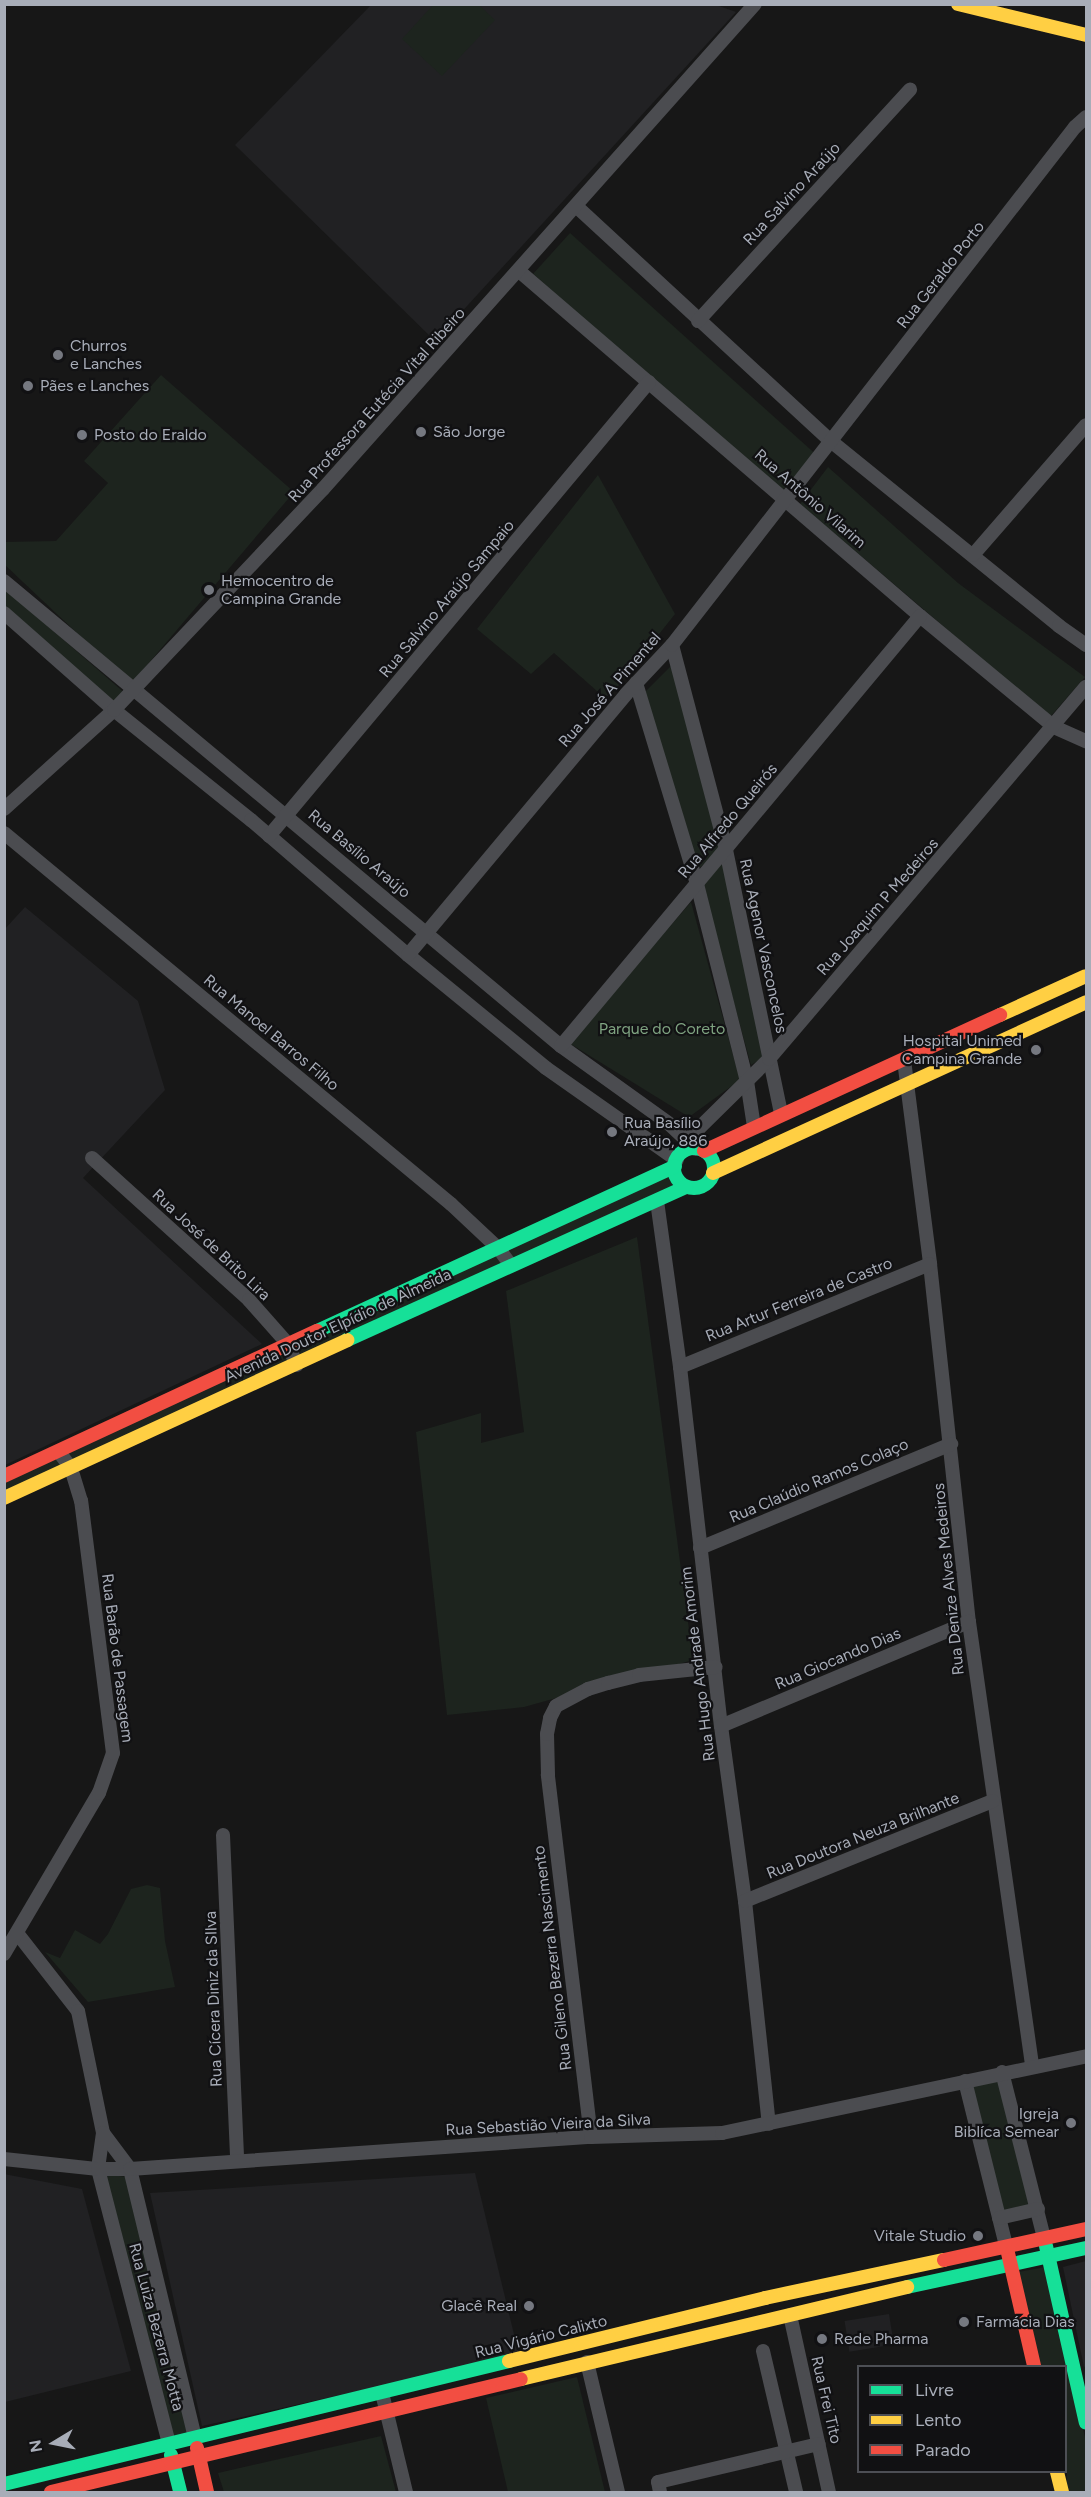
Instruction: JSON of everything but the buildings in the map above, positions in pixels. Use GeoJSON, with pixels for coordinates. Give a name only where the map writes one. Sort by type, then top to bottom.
{"type":"FeatureCollection","features":[{"type":"Feature","properties":{"kind":"main road"},"geometry":{"type":"LineString","coordinates":[[958,4],[1086,35]]}},
{"type":"Feature","properties":{"kind":"main road"},"geometry":{"type":"LineString","coordinates":[[1086,976],[753,1127],[684,1152],[676,1163],[676,1175],[686,1187],[702,1186],[713,1173],[1086,1002]]}},
{"type":"Feature","properties":{"kind":"main road"},"geometry":{"type":"LineString","coordinates":[[696,1147],[712,1159],[713,1173]]}},
{"type":"Feature","properties":{"kind":"main road","name":"Avenida Doutor Elpídio de Almeida"},"geometry":{"type":"LineString","coordinates":[[4,1476],[499,1249],[676,1163]]}},
{"type":"Feature","properties":{"kind":"main road","name":"Avenida Doutor Elpídio de Almeida"},"geometry":{"type":"LineString","coordinates":[[4,1498],[297,1365],[510,1264],[686,1187]]}},
{"type":"Feature","properties":{"kind":"main road","name":"Rua Vigário Calixto"},"geometry":{"type":"LineString","coordinates":[[4,2484],[765,2298],[1086,2229]]}},
{"type":"Feature","properties":{"kind":"main road"},"geometry":{"type":"LineString","coordinates":[[1044,2238],[1086,2423]]}},
{"type":"Feature","properties":{"kind":"main road"},"geometry":{"type":"LineString","coordinates":[[1006,2246],[1034,2365]]}},
{"type":"Feature","properties":{"kind":"main road"},"geometry":{"type":"LineString","coordinates":[[51,2493],[864,2296],[1086,2248]]}},
{"type":"Feature","properties":{"kind":"main road","name":"Rua Luiza Bezerra Motta"},"geometry":{"type":"LineString","coordinates":[[195,2438],[207,2493]]}},
{"type":"Feature","properties":{"kind":"main road","name":"Rua Luiza Bezerra Motta"},"geometry":{"type":"LineString","coordinates":[[169,2444],[180,2493]]}},
{"type":"Feature","properties":{"kind":"main road"},"geometry":{"type":"LineString","coordinates":[[1058,2473],[1062,2493]]}},
{"type":"Feature","properties":{"kind":"street","name":"Rua Professora Eutécia Vital Ribeiro"},"geometry":{"type":"LineString","coordinates":[[4,809],[114,710],[323,489],[755,4]]}},
{"type":"Feature","properties":{"kind":"street","name":"Rua Salvino Araújo"},"geometry":{"type":"LineString","coordinates":[[698,321],[910,90]]}},
{"type":"Feature","properties":{"kind":"street","name":"Rua Geraldo Porto"},"geometry":{"type":"LineString","coordinates":[[832,442],[1075,128],[1086,117]]}},
{"type":"Feature","properties":{"kind":"street"},"geometry":{"type":"LineString","coordinates":[[576,206],[698,321],[832,442],[1086,645]]}},
{"type":"Feature","properties":{"kind":"street","name":"Rua Antônio Vilarim"},"geometry":{"type":"LineString","coordinates":[[519,271],[920,616],[1054,728],[1086,741]]}},
{"type":"Feature","properties":{"kind":"street","name":"Rua Salvino Araújo Sampaio"},"geometry":{"type":"LineString","coordinates":[[269,836],[649,382]]}},
{"type":"Feature","properties":{"kind":"street"},"geometry":{"type":"LineString","coordinates":[[973,555],[1086,425]]}},
{"type":"Feature","properties":{"kind":"street","name":"Rua José A Pimentel"},"geometry":{"type":"LineString","coordinates":[[408,955],[636,683],[672,645],[832,442]]}},
{"type":"Feature","properties":{"kind":"street","name":"Rua Basílio Araújo"},"geometry":{"type":"LineString","coordinates":[[4,581],[561,1046],[696,1147]]}},
{"type":"Feature","properties":{"kind":"street"},"geometry":{"type":"LineString","coordinates":[[4,613],[114,710],[269,836],[408,955],[546,1068],[676,1163]]}},
{"type":"Feature","properties":{"kind":"street","name":"Rua Alfredo Queirós"},"geometry":{"type":"LineString","coordinates":[[561,1046],[920,616]]}},
{"type":"Feature","properties":{"kind":"street","name":"Rua Agenor Vasconcelos"},"geometry":{"type":"LineString","coordinates":[[672,645],[726,850],[781,1114]]}},
{"type":"Feature","properties":{"kind":"street"},"geometry":{"type":"LineString","coordinates":[[636,683],[697,884],[747,1081],[753,1127]]}},
{"type":"Feature","properties":{"kind":"street","name":"Rua Joaquim P Medeiros"},"geometry":{"type":"LineString","coordinates":[[696,1147],[747,1081],[769,1059],[1054,728],[1086,687]]}},
{"type":"Feature","properties":{"kind":"street","name":"Rua Manoel Barros Filho"},"geometry":{"type":"LineString","coordinates":[[4,833],[451,1204],[499,1249],[510,1264]]}},
{"type":"Feature","properties":{"kind":"street","name":"Rua Denize Alves Medeiros"},"geometry":{"type":"LineString","coordinates":[[904,1060],[951,1444],[969,1623],[1032,2067]]}},
{"type":"Feature","properties":{"kind":"street","name":"Rua José de Brito Lira"},"geometry":{"type":"LineString","coordinates":[[92,1158],[249,1300],[288,1344],[297,1365]]}},
{"type":"Feature","properties":{"kind":"street","name":"Rua Hugo Andrade Amorim"},"geometry":{"type":"LineString","coordinates":[[657,1201],[680,1367],[721,1726],[746,1901],[769,2124]]}},
{"type":"Feature","properties":{"kind":"street","name":"Rua Artur Ferreira de Castro"},"geometry":{"type":"LineString","coordinates":[[680,1367],[930,1264]]}},
{"type":"Feature","properties":{"kind":"street","name":"Rua Claúdio Ramos Colaço"},"geometry":{"type":"LineString","coordinates":[[700,1548],[951,1444]]}},
{"type":"Feature","properties":{"kind":"street","name":"Rua Barão de Passagem"},"geometry":{"type":"LineString","coordinates":[[4,1954],[99,1793],[113,1753],[81,1501],[71,1468],[59,1452]]}},
{"type":"Feature","properties":{"kind":"street","name":"Rua Giocando Dias"},"geometry":{"type":"LineString","coordinates":[[721,1726],[969,1623]]}},
{"type":"Feature","properties":{"kind":"street","name":"Rua Gileno Bezerra Nascimento"},"geometry":{"type":"LineString","coordinates":[[591,2137],[548,1775],[547,1734],[550,1718],[556,1706],[588,1689],[629,1678],[716,1667]]}},
{"type":"Feature","properties":{"kind":"street","name":"Rua Doutora Neuza Brilhante"},"geometry":{"type":"LineString","coordinates":[[746,1901],[993,1802]]}},
{"type":"Feature","properties":{"kind":"street","name":"Rua Cícera Diniz da SIlva"},"geometry":{"type":"LineString","coordinates":[[223,1835],[237,2161]]}},
{"type":"Feature","properties":{"kind":"street"},"geometry":{"type":"LineString","coordinates":[[16,1933],[78,2011],[103,2133],[98,2169]]}},
{"type":"Feature","properties":{"kind":"street","name":"Rua Sebastião Vieira da Silva"},"geometry":{"type":"LineString","coordinates":[[4,2159],[98,2169],[130,2169],[591,2137],[722,2133],[1086,2056]]}},
{"type":"Feature","properties":{"kind":"street"},"geometry":{"type":"LineString","coordinates":[[1002,2072],[1044,2238]]}},
{"type":"Feature","properties":{"kind":"street"},"geometry":{"type":"LineString","coordinates":[[965,2081],[1006,2246]]}},
{"type":"Feature","properties":{"kind":"street"},"geometry":{"type":"LineString","coordinates":[[103,2133],[130,2169]]}},
{"type":"Feature","properties":{"kind":"street","name":"Rua Luiza Bezerra Motta"},"geometry":{"type":"LineString","coordinates":[[98,2169],[169,2444]]}},
{"type":"Feature","properties":{"kind":"street","name":"Rua Luiza Bezerra Motta"},"geometry":{"type":"LineString","coordinates":[[130,2169],[195,2438]]}},
{"type":"Feature","properties":{"kind":"street"},"geometry":{"type":"LineString","coordinates":[[999,2218],[1038,2209]]}},
{"type":"Feature","properties":{"kind":"street","name":"Rua Frei Tito"},"geometry":{"type":"LineString","coordinates":[[790,2315],[829,2493]]}},
{"type":"Feature","properties":{"kind":"street"},"geometry":{"type":"LineString","coordinates":[[763,2351],[796,2493]]}},
{"type":"Feature","properties":{"kind":"street"},"geometry":{"type":"LineString","coordinates":[[587,2362],[618,2493]]}},
{"type":"Feature","properties":{"kind":"street"},"geometry":{"type":"LineString","coordinates":[[382,2393],[406,2493]]}},
{"type":"Feature","properties":{"kind":"street"},"geometry":{"type":"LineString","coordinates":[[660,2493],[658,2482],[819,2444]]}},
{"type":"Feature","properties":{"kind":"shaded area"},"geometry":{"type":"Polygon","coordinates":[[[713,4],[736,12],[435,341],[235,145],[371,5],[713,4]]]}},
{"type":"Feature","properties":{"kind":"shaded area"},"geometry":{"type":"Polygon","coordinates":[[[25,907],[138,1001],[165,1090],[83,1178],[262,1344],[5,1465],[4,930],[25,907]]]}},
{"type":"Feature","properties":{"kind":"shaded area"},"geometry":{"type":"Polygon","coordinates":[[[475,2173],[519,2355],[202,2426],[150,2193],[475,2173]]]}},
{"type":"Feature","properties":{"kind":"shaded area"},"geometry":{"type":"Polygon","coordinates":[[[4,2174],[82,2189],[131,2371],[5,2402],[4,2174]]]}},
{"type":"Feature","properties":{"kind":"shaded area"},"geometry":{"type":"Polygon","coordinates":[[[1086,2261],[1086,2366],[1084,2367],[1063,2267],[1086,2261]]]}},
{"type":"Feature","properties":{"kind":"shaded area"},"geometry":{"type":"Polygon","coordinates":[[[889,2314],[894,2345],[849,2352],[845,2321],[889,2314]]]}},
{"type":"Feature","properties":{"kind":"green space"},"geometry":{"type":"Polygon","coordinates":[[[433,5],[479,5],[495,20],[442,76],[402,39],[433,5]]]}},
{"type":"Feature","properties":{"kind":"green space"},"geometry":{"type":"Polygon","coordinates":[[[570,233],[815,454],[778,495],[533,274],[570,233]]]}},
{"type":"Feature","properties":{"kind":"green space"},"geometry":{"type":"Polygon","coordinates":[[[161,375],[294,492],[131,684],[5,565],[4,542],[56,541],[108,483],[84,461],[161,375]]]}},
{"type":"Feature","properties":{"kind":"green space"},"geometry":{"type":"Polygon","coordinates":[[[828,467],[958,583],[1085,677],[1050,717],[800,504],[828,467]]]}},
{"type":"Feature","properties":{"kind":"green space"},"geometry":{"type":"Polygon","coordinates":[[[598,475],[675,614],[607,700],[554,653],[531,674],[477,629],[598,475]]]}},
{"type":"Feature","properties":{"kind":"green space"},"geometry":{"type":"Polygon","coordinates":[[[4,588],[123,692],[112,704],[4,611],[4,588]]]}},
{"type":"Feature","properties":{"kind":"green space"},"geometry":{"type":"Polygon","coordinates":[[[672,665],[721,850],[698,869],[645,692],[672,665]]]}},
{"type":"Feature","properties":{"kind":"green space"},"geometry":{"type":"Polygon","coordinates":[[[722,863],[767,1055],[751,1065],[702,887],[722,863]]]}},
{"type":"Feature","properties":{"kind":"green space","name":"Parque do Coreto"},"geometry":{"type":"Polygon","coordinates":[[[691,902],[740,1080],[689,1117],[569,1043],[691,902]]]}},
{"type":"Feature","properties":{"kind":"green space"},"geometry":{"type":"Polygon","coordinates":[[[671,1170],[679,1186],[5,1496],[4,1481],[671,1170]]]}},
{"type":"Feature","properties":{"kind":"green space"},"geometry":{"type":"Polygon","coordinates":[[[637,1237],[693,1660],[524,1707],[447,1715],[416,1432],[481,1413],[481,1443],[524,1432],[506,1291],[637,1237]]]}},
{"type":"Feature","properties":{"kind":"green space"},"geometry":{"type":"Polygon","coordinates":[[[147,1885],[160,1888],[165,1941],[175,1987],[88,2002],[45,1952],[60,1958],[75,1930],[100,1944],[108,1934],[131,1889],[147,1885]]]}},
{"type":"Feature","properties":{"kind":"green space"},"geometry":{"type":"Polygon","coordinates":[[[1000,2077],[1032,2204],[1004,2211],[972,2084],[1000,2077]]]}},
{"type":"Feature","properties":{"kind":"green space"},"geometry":{"type":"Polygon","coordinates":[[[103,2174],[127,2177],[189,2435],[172,2439],[103,2174]]]}},
{"type":"Feature","properties":{"kind":"green space"},"geometry":{"type":"Polygon","coordinates":[[[1046,2267],[1086,2442],[1086,2492],[1067,2492],[1067,2365],[1039,2365],[1018,2272],[1046,2267]]]}},
{"type":"Feature","properties":{"kind":"green space"},"geometry":{"type":"Polygon","coordinates":[[[577,2377],[605,2492],[508,2492],[486,2398],[577,2377]]]}},
{"type":"Feature","properties":{"kind":"green space"},"geometry":{"type":"Polygon","coordinates":[[[381,2436],[396,2492],[224,2492],[218,2473],[381,2436]]]}},
{"type":"Feature","properties":{"kind":"traffic: fast"},"geometry":{"type":"LineString","coordinates":[[694,1148],[708,1154],[714,1168],[708,1182],[694,1188],[680,1182],[674,1168],[680,1154],[694,1148]]}},
{"type":"Feature","properties":{"kind":"traffic: fast"},"geometry":{"type":"LineString","coordinates":[[317,1331],[675,1166]]}},
{"type":"Feature","properties":{"kind":"traffic: fast"},"geometry":{"type":"LineString","coordinates":[[347,1340],[686,1187]]}},
{"type":"Feature","properties":{"kind":"traffic: fast"},"geometry":{"type":"LineString","coordinates":[[1046,2246],[1086,2423]]}},
{"type":"Feature","properties":{"kind":"traffic: fast"},"geometry":{"type":"LineString","coordinates":[[907,2287],[1086,2248]]}},
{"type":"Feature","properties":{"kind":"traffic: fast"},"geometry":{"type":"LineString","coordinates":[[4,2484],[509,2361]]}},
{"type":"Feature","properties":{"kind":"traffic: fast"},"geometry":{"type":"LineString","coordinates":[[171,2455],[180,2492]]}},
{"type":"Feature","properties":{"kind":"traffic: slow"},"geometry":{"type":"LineString","coordinates":[[958,4],[1086,35]]}},
{"type":"Feature","properties":{"kind":"traffic: slow"},"geometry":{"type":"LineString","coordinates":[[1000,1015],[1086,976]]}},
{"type":"Feature","properties":{"kind":"traffic: slow"},"geometry":{"type":"LineString","coordinates":[[713,1173],[1086,1002]]}},
{"type":"Feature","properties":{"kind":"traffic: slow"},"geometry":{"type":"LineString","coordinates":[[4,1498],[347,1340]]}},
{"type":"Feature","properties":{"kind":"traffic: slow"},"geometry":{"type":"LineString","coordinates":[[509,2361],[765,2298],[944,2260]]}},
{"type":"Feature","properties":{"kind":"traffic: slow"},"geometry":{"type":"LineString","coordinates":[[521,2379],[907,2287]]}},
{"type":"Feature","properties":{"kind":"traffic: slow"},"geometry":{"type":"LineString","coordinates":[[1057,2473],[1062,2492]]}},
{"type":"Feature","properties":{"kind":"traffic: jam"},"geometry":{"type":"LineString","coordinates":[[704,1151],[1000,1015]]}},
{"type":"Feature","properties":{"kind":"traffic: jam"},"geometry":{"type":"LineString","coordinates":[[4,1476],[317,1331]]}},
{"type":"Feature","properties":{"kind":"traffic: jam"},"geometry":{"type":"LineString","coordinates":[[944,2260],[1086,2229]]}},
{"type":"Feature","properties":{"kind":"traffic: jam"},"geometry":{"type":"LineString","coordinates":[[1008,2253],[1034,2365]]}},
{"type":"Feature","properties":{"kind":"traffic: jam"},"geometry":{"type":"LineString","coordinates":[[51,2492],[521,2379]]}},
{"type":"Feature","properties":{"kind":"traffic: jam"},"geometry":{"type":"LineString","coordinates":[[197,2448],[207,2492]]}},
{"type":"Feature","properties":{"kind":"place","name":"Churros e Lanches"},"geometry":{"type":"Point","coordinates":[58,355]}},
{"type":"Feature","properties":{"kind":"place","name":"Pães e Lanches"},"geometry":{"type":"Point","coordinates":[28,386]}},
{"type":"Feature","properties":{"kind":"place","name":"São Jorge"},"geometry":{"type":"Point","coordinates":[421,432]}},
{"type":"Feature","properties":{"kind":"place","name":"Posto do Eraldo"},"geometry":{"type":"Point","coordinates":[82,435]}},
{"type":"Feature","properties":{"kind":"place","name":"Hemocentro de Campina Grande"},"geometry":{"type":"Point","coordinates":[209,590]}},
{"type":"Feature","properties":{"kind":"place","name":"Hospital Unimed Campina Grande"},"geometry":{"type":"Point","coordinates":[1036,1050]}},
{"type":"Feature","properties":{"kind":"place","name":"Rua Basílio Araújo, 886"},"geometry":{"type":"Point","coordinates":[612,1132]}},
{"type":"Feature","properties":{"kind":"place","name":"Igreja Biblíca Semear"},"geometry":{"type":"Point","coordinates":[1071,2123]}},
{"type":"Feature","properties":{"kind":"place","name":"Vitale Studio"},"geometry":{"type":"Point","coordinates":[978,2236]}},
{"type":"Feature","properties":{"kind":"place","name":"Glacê Real"},"geometry":{"type":"Point","coordinates":[529,2306]}},
{"type":"Feature","properties":{"kind":"place","name":"Farmácia Dias"},"geometry":{"type":"Point","coordinates":[964,2322]}},
{"type":"Feature","properties":{"kind":"place","name":"Rede Pharma"},"geometry":{"type":"Point","coordinates":[822,2339]}}]}
